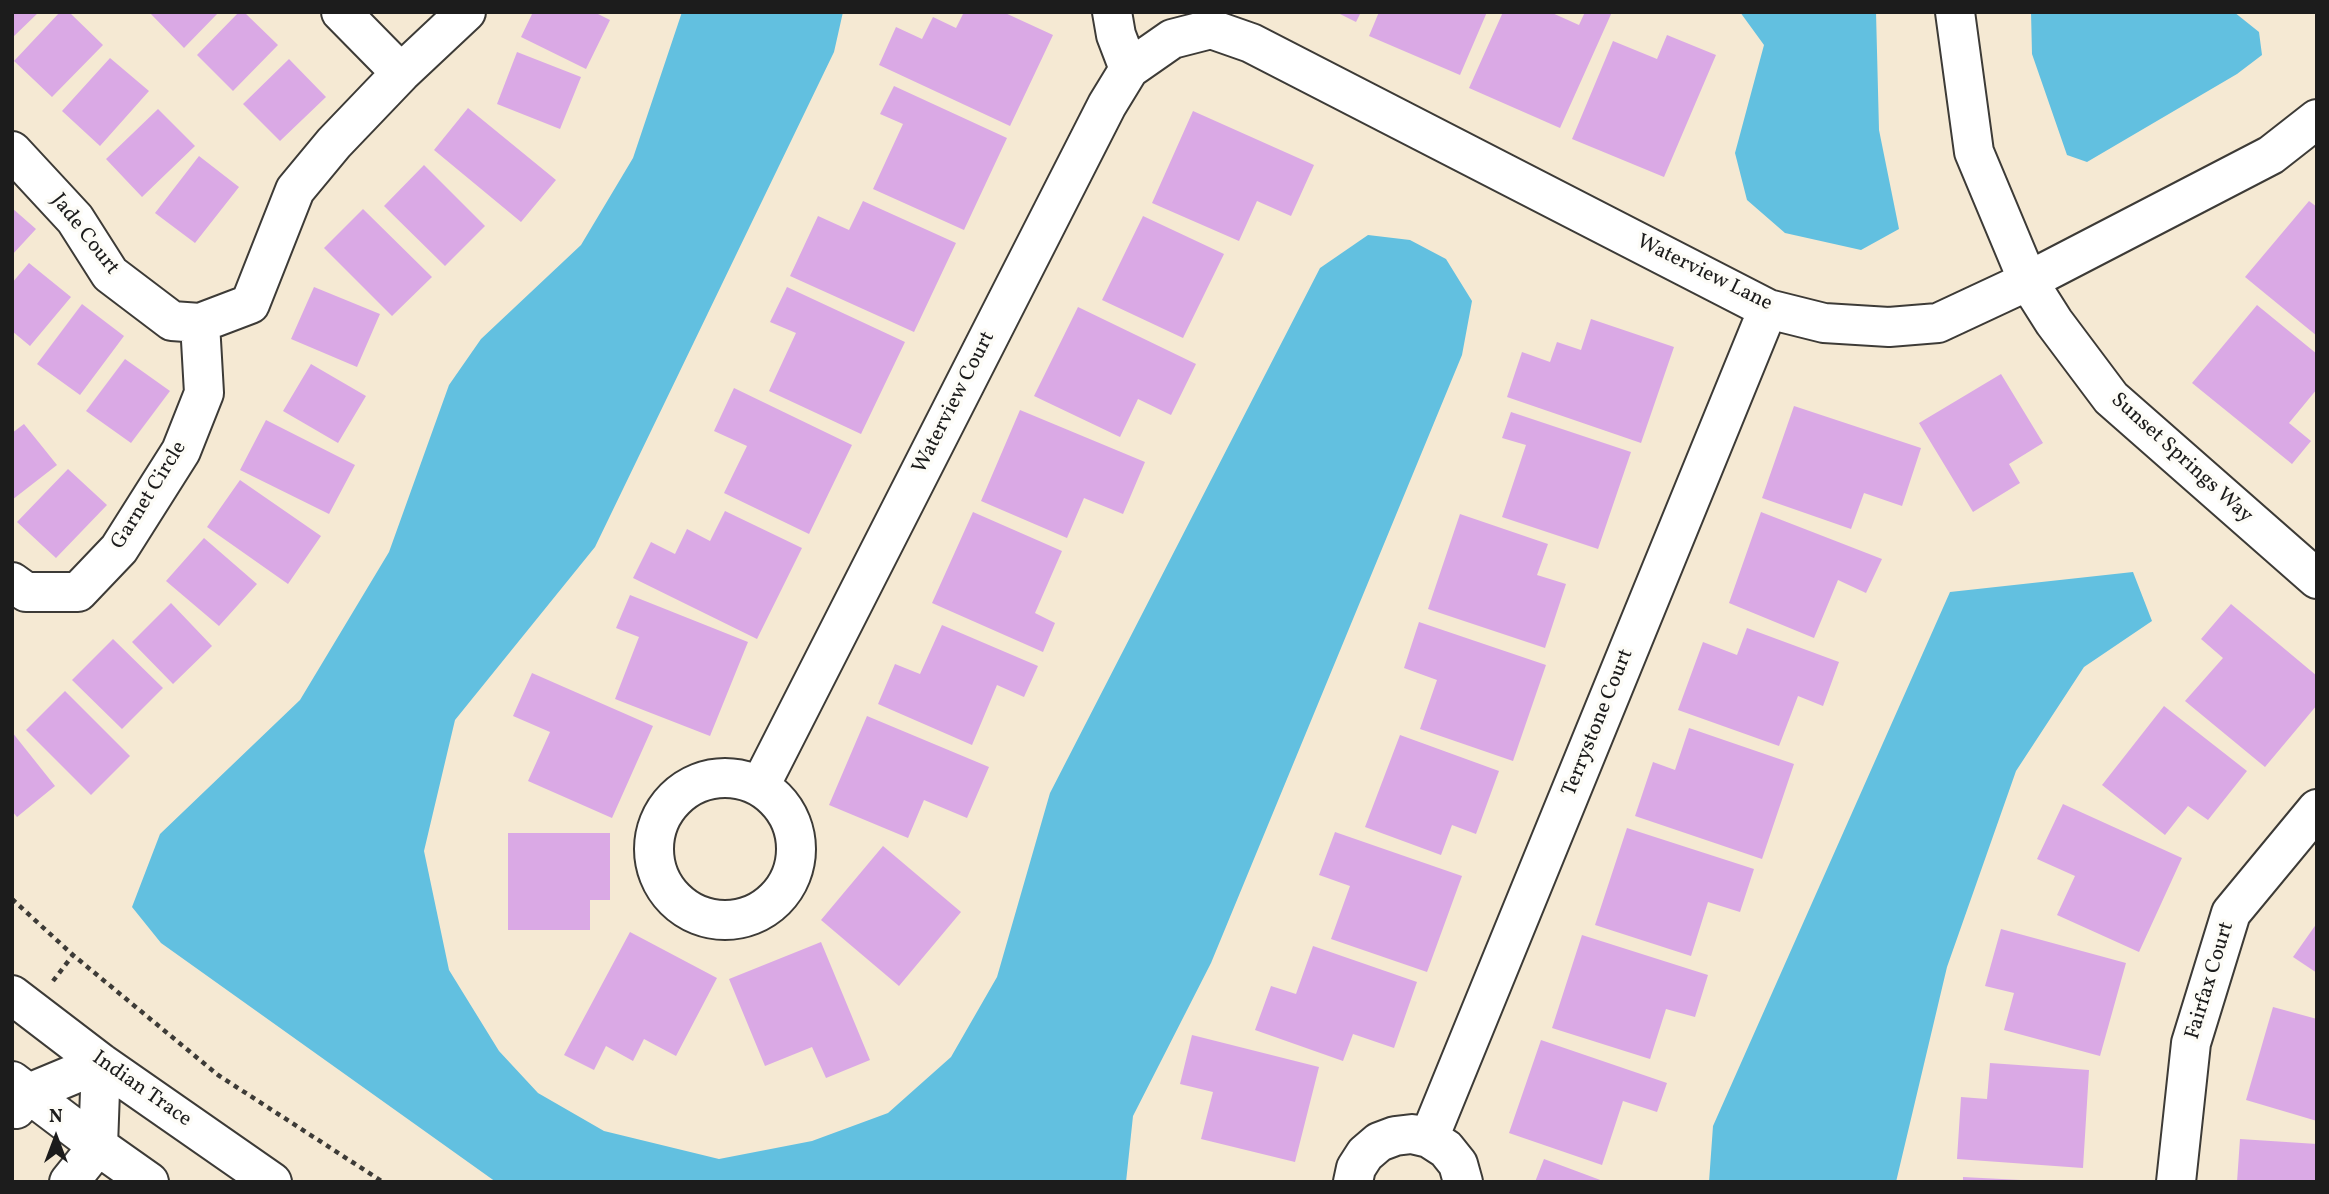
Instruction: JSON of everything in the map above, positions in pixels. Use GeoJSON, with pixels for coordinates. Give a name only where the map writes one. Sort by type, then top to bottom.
{"type":"FeatureCollection","features":[{"type":"Feature","properties":{"kind":"street"},"geometry":{"type":"LineString","coordinates":[[341,12],[401,73]]}},
{"type":"Feature","properties":{"kind":"street"},"geometry":{"type":"LineString","coordinates":[[200,323],[250,304],[295,190],[334,143],[401,73],[466,12]]}},
{"type":"Feature","properties":{"kind":"street"},"geometry":{"type":"LineString","coordinates":[[1112,12],[1116,35],[1129,69]]}},
{"type":"Feature","properties":{"kind":"street","name":"Sunset Springs Way"},"geometry":{"type":"LineString","coordinates":[[1955,12],[1974,152],[2028,281],[2053,322],[2111,398],[2317,579]]}},
{"type":"Feature","properties":{"kind":"street","name":"Waterview Lane"},"geometry":{"type":"LineString","coordinates":[[1172,39],[1210,21],[1768,309],[1824,323],[1889,327],[1938,323],[2028,281],[2272,155],[2317,119]]}},
{"type":"Feature","properties":{"kind":"street","name":"Waterview Court"},"geometry":{"type":"LineString","coordinates":[[760,786],[1101,117],[1129,69],[1172,39]]}},
{"type":"Feature","properties":{"kind":"street","name":"Jade Court"},"geometry":{"type":"LineString","coordinates":[[12,151],[75,219],[110,274],[172,321],[200,323]]}},
{"type":"Feature","properties":{"kind":"street","name":"Terrystone Court"},"geometry":{"type":"LineString","coordinates":[[1429,1138],[1768,309]]}},
{"type":"Feature","properties":{"kind":"street","name":"Garnet Circle"},"geometry":{"type":"LineString","coordinates":[[12,582],[26,592],[78,592],[119,549],[181,451],[204,393],[200,323]]}},
{"type":"Feature","properties":{"kind":"street","name":"Fairfax Court"},"geometry":{"type":"LineString","coordinates":[[2175,1182],[2191,1043],[2231,913],[2317,809]]}},
{"type":"Feature","properties":{"kind":"street","name":"Indian Trace"},"geometry":{"type":"LineString","coordinates":[[12,995],[101,1063],[272,1182]]}},
{"type":"Feature","properties":{"kind":"street"},"geometry":{"type":"LineString","coordinates":[[18,1096],[101,1063],[98,1146],[69,1182]]}},
{"type":"Feature","properties":{"kind":"street"},"geometry":{"type":"LineString","coordinates":[[18,1096],[98,1146],[149,1182]]}},
{"type":"Feature","properties":{"kind":"street"},"geometry":{"type":"LineString","coordinates":[[1353,1182],[1356,1168],[1365,1154],[1379,1142],[1412,1134],[1429,1138],[1446,1149],[1458,1164],[1463,1182]]}},
{"type":"Feature","properties":{"kind":"path"},"geometry":{"type":"LineString","coordinates":[[12,899],[73,955],[218,1075],[383,1182]]}},
{"type":"Feature","properties":{"kind":"water"},"geometry":{"type":"Polygon","coordinates":[[[682,12],[843,12],[834,52],[595,547],[455,720],[424,851],[449,970],[499,1051],[538,1093],[604,1131],[719,1159],[812,1141],[888,1113],[951,1057],[997,977],[1050,793],[1320,268],[1368,235],[1410,240],[1446,259],[1472,301],[1462,355],[1211,963],[1133,1116],[1126,1182],[496,1182],[161,943],[132,907],[160,834],[300,700],[389,552],[449,385],[481,339],[581,245],[633,158],[682,12]]]}},
{"type":"Feature","properties":{"kind":"water"},"geometry":{"type":"Polygon","coordinates":[[[1740,12],[1876,12],[1879,130],[1899,229],[1861,250],[1785,233],[1747,200],[1735,153],[1764,45],[1740,12]]]}},
{"type":"Feature","properties":{"kind":"water"},"geometry":{"type":"Polygon","coordinates":[[[2031,12],[2234,12],[2259,32],[2262,55],[2237,74],[2087,162],[2067,155],[2032,54],[2031,12]]]}},
{"type":"Feature","properties":{"kind":"water"},"geometry":{"type":"Polygon","coordinates":[[[2133,572],[2152,621],[2084,667],[2016,771],[1947,967],[1896,1182],[1709,1182],[1713,1126],[1950,592],[2133,572]]]}},
{"type":"Feature","properties":{"kind":"building"},"geometry":{"type":"Polygon","coordinates":[[[12,12],[39,12],[12,38],[12,12]]]}},
{"type":"Feature","properties":{"kind":"building"},"geometry":{"type":"Polygon","coordinates":[[[60,12],[69,12],[103,45],[52,97],[14,61],[60,12]]]}},
{"type":"Feature","properties":{"kind":"building"},"geometry":{"type":"Polygon","coordinates":[[[149,12],[219,12],[184,48],[149,12]]]}},
{"type":"Feature","properties":{"kind":"building"},"geometry":{"type":"Polygon","coordinates":[[[239,12],[244,12],[278,45],[233,91],[197,55],[239,12]]]}},
{"type":"Feature","properties":{"kind":"building"},"geometry":{"type":"Polygon","coordinates":[[[533,12],[594,12],[610,20],[586,69],[521,37],[533,12]]]}},
{"type":"Feature","properties":{"kind":"building"},"geometry":{"type":"Polygon","coordinates":[[[964,12],[1003,12],[1053,35],[1010,126],[879,65],[896,27],[922,39],[933,17],[956,28],[964,12]]]}},
{"type":"Feature","properties":{"kind":"building"},"geometry":{"type":"Polygon","coordinates":[[[1336,12],[1361,12],[1356,22],[1336,12]]]}},
{"type":"Feature","properties":{"kind":"building"},"geometry":{"type":"Polygon","coordinates":[[[1379,12],[1487,12],[1460,75],[1369,36],[1379,12]]]}},
{"type":"Feature","properties":{"kind":"building"},"geometry":{"type":"Polygon","coordinates":[[[1503,12],[1550,12],[1579,25],[1585,12],[1612,12],[1560,128],[1469,88],[1503,12]]]}},
{"type":"Feature","properties":{"kind":"building"},"geometry":{"type":"Polygon","coordinates":[[[1667,35],[1716,55],[1664,177],[1572,139],[1613,41],[1657,59],[1667,35]]]}},
{"type":"Feature","properties":{"kind":"building"},"geometry":{"type":"Polygon","coordinates":[[[517,52],[581,77],[560,129],[497,104],[517,52]]]}},
{"type":"Feature","properties":{"kind":"building"},"geometry":{"type":"Polygon","coordinates":[[[110,58],[149,91],[100,146],[62,111],[110,58]]]}},
{"type":"Feature","properties":{"kind":"building"},"geometry":{"type":"Polygon","coordinates":[[[289,59],[326,97],[280,141],[243,104],[289,59]]]}},
{"type":"Feature","properties":{"kind":"building"},"geometry":{"type":"Polygon","coordinates":[[[894,86],[1007,138],[964,230],[873,189],[903,124],[880,114],[894,86]]]}},
{"type":"Feature","properties":{"kind":"building"},"geometry":{"type":"Polygon","coordinates":[[[468,108],[556,180],[521,222],[434,150],[468,108]]]}},
{"type":"Feature","properties":{"kind":"building"},"geometry":{"type":"Polygon","coordinates":[[[158,109],[195,146],[142,197],[106,159],[158,109]]]}},
{"type":"Feature","properties":{"kind":"building"},"geometry":{"type":"Polygon","coordinates":[[[1193,111],[1314,165],[1291,216],[1257,201],[1239,241],[1152,203],[1193,111]]]}},
{"type":"Feature","properties":{"kind":"building"},"geometry":{"type":"Polygon","coordinates":[[[199,156],[239,187],[195,243],[155,213],[199,156]]]}},
{"type":"Feature","properties":{"kind":"building"},"geometry":{"type":"Polygon","coordinates":[[[424,165],[485,226],[445,266],[384,206],[424,165]]]}},
{"type":"Feature","properties":{"kind":"building"},"geometry":{"type":"Polygon","coordinates":[[[863,201],[956,243],[914,332],[790,276],[818,216],[849,230],[863,201]]]}},
{"type":"Feature","properties":{"kind":"building"},"geometry":{"type":"Polygon","coordinates":[[[2309,201],[2317,207],[2317,336],[2245,277],[2309,201]]]}},
{"type":"Feature","properties":{"kind":"building"},"geometry":{"type":"Polygon","coordinates":[[[12,208],[36,229],[12,255],[12,208]]]}},
{"type":"Feature","properties":{"kind":"building"},"geometry":{"type":"Polygon","coordinates":[[[363,209],[432,277],[392,316],[324,248],[363,209]]]}},
{"type":"Feature","properties":{"kind":"building"},"geometry":{"type":"Polygon","coordinates":[[[1143,216],[1224,254],[1183,338],[1102,300],[1143,216]]]}},
{"type":"Feature","properties":{"kind":"building"},"geometry":{"type":"Polygon","coordinates":[[[29,263],[71,297],[30,346],[12,331],[12,283],[29,263]]]}},
{"type":"Feature","properties":{"kind":"building"},"geometry":{"type":"Polygon","coordinates":[[[314,287],[380,314],[357,367],[291,339],[314,287]]]}},
{"type":"Feature","properties":{"kind":"building"},"geometry":{"type":"Polygon","coordinates":[[[787,287],[905,342],[861,434],[769,391],[796,333],[770,322],[787,287]]]}},
{"type":"Feature","properties":{"kind":"building"},"geometry":{"type":"Polygon","coordinates":[[[82,304],[124,336],[80,395],[37,364],[82,304]]]}},
{"type":"Feature","properties":{"kind":"building"},"geometry":{"type":"Polygon","coordinates":[[[2257,305],[2317,354],[2317,389],[2289,423],[2311,441],[2292,464],[2192,383],[2257,305]]]}},
{"type":"Feature","properties":{"kind":"building"},"geometry":{"type":"Polygon","coordinates":[[[1078,307],[1196,364],[1171,415],[1138,399],[1120,437],[1034,396],[1078,307]]]}},
{"type":"Feature","properties":{"kind":"building"},"geometry":{"type":"Polygon","coordinates":[[[1591,319],[1674,347],[1641,443],[1507,397],[1522,352],[1550,362],[1557,342],[1581,350],[1591,319]]]}},
{"type":"Feature","properties":{"kind":"building"},"geometry":{"type":"Polygon","coordinates":[[[125,359],[170,391],[131,443],[86,411],[125,359]]]}},
{"type":"Feature","properties":{"kind":"building"},"geometry":{"type":"Polygon","coordinates":[[[311,364],[366,396],[338,443],[283,411],[311,364]]]}},
{"type":"Feature","properties":{"kind":"building"},"geometry":{"type":"Polygon","coordinates":[[[2001,374],[2043,443],[2009,464],[2020,483],[1973,512],[1919,423],[2001,374]]]}},
{"type":"Feature","properties":{"kind":"building"},"geometry":{"type":"Polygon","coordinates":[[[734,388],[852,445],[809,534],[724,493],[747,446],[714,431],[734,388]]]}},
{"type":"Feature","properties":{"kind":"building"},"geometry":{"type":"Polygon","coordinates":[[[1794,406],[1921,448],[1902,506],[1864,493],[1851,529],[1762,498],[1794,406]]]}},
{"type":"Feature","properties":{"kind":"building"},"geometry":{"type":"Polygon","coordinates":[[[1020,410],[1145,462],[1123,514],[1084,498],[1067,538],[981,501],[1020,410]]]}},
{"type":"Feature","properties":{"kind":"building"},"geometry":{"type":"Polygon","coordinates":[[[1511,412],[1631,452],[1598,549],[1502,517],[1526,445],[1502,438],[1511,412]]]}},
{"type":"Feature","properties":{"kind":"building"},"geometry":{"type":"Polygon","coordinates":[[[266,420],[355,465],[329,514],[240,470],[266,420]]]}},
{"type":"Feature","properties":{"kind":"building"},"geometry":{"type":"Polygon","coordinates":[[[24,424],[57,465],[12,500],[12,433],[24,424]]]}},
{"type":"Feature","properties":{"kind":"building"},"geometry":{"type":"Polygon","coordinates":[[[68,469],[107,505],[56,558],[17,522],[68,469]]]}},
{"type":"Feature","properties":{"kind":"building"},"geometry":{"type":"Polygon","coordinates":[[[240,480],[321,536],[288,584],[207,527],[240,480]]]}},
{"type":"Feature","properties":{"kind":"building"},"geometry":{"type":"Polygon","coordinates":[[[725,511],[802,548],[757,639],[633,578],[651,542],[675,554],[687,529],[710,541],[725,511]]]}},
{"type":"Feature","properties":{"kind":"building"},"geometry":{"type":"Polygon","coordinates":[[[973,512],[1062,551],[1035,613],[1055,623],[1043,652],[932,603],[973,512]]]}},
{"type":"Feature","properties":{"kind":"building"},"geometry":{"type":"Polygon","coordinates":[[[1761,512],[1882,559],[1866,593],[1838,580],[1814,638],[1729,603],[1761,512]]]}},
{"type":"Feature","properties":{"kind":"building"},"geometry":{"type":"Polygon","coordinates":[[[1460,514],[1548,544],[1537,575],[1566,584],[1545,648],[1428,609],[1460,514]]]}},
{"type":"Feature","properties":{"kind":"building"},"geometry":{"type":"Polygon","coordinates":[[[204,538],[257,584],[219,626],[166,581],[204,538]]]}},
{"type":"Feature","properties":{"kind":"building"},"geometry":{"type":"Polygon","coordinates":[[[630,595],[748,642],[710,736],[615,699],[639,637],[616,628],[630,595]]]}},
{"type":"Feature","properties":{"kind":"building"},"geometry":{"type":"Polygon","coordinates":[[[171,603],[212,646],[173,684],[132,642],[171,603]]]}},
{"type":"Feature","properties":{"kind":"building"},"geometry":{"type":"Polygon","coordinates":[[[2231,604],[2317,676],[2317,705],[2265,767],[2185,701],[2223,658],[2201,639],[2231,604]]]}},
{"type":"Feature","properties":{"kind":"building"},"geometry":{"type":"Polygon","coordinates":[[[1419,622],[1546,665],[1513,761],[1420,729],[1437,680],[1404,668],[1419,622]]]}},
{"type":"Feature","properties":{"kind":"building"},"geometry":{"type":"Polygon","coordinates":[[[942,625],[1038,666],[1024,697],[997,685],[972,745],[878,704],[895,664],[920,674],[942,625]]]}},
{"type":"Feature","properties":{"kind":"building"},"geometry":{"type":"Polygon","coordinates":[[[1747,628],[1839,662],[1823,706],[1798,696],[1779,746],[1678,710],[1703,642],[1737,655],[1747,628]]]}},
{"type":"Feature","properties":{"kind":"building"},"geometry":{"type":"Polygon","coordinates":[[[113,639],[163,688],[122,729],[72,680],[113,639]]]}},
{"type":"Feature","properties":{"kind":"building"},"geometry":{"type":"Polygon","coordinates":[[[532,673],[653,726],[612,818],[528,781],[550,732],[513,716],[532,673]]]}},
{"type":"Feature","properties":{"kind":"building"},"geometry":{"type":"Polygon","coordinates":[[[65,691],[130,756],[91,795],[26,730],[65,691]]]}},
{"type":"Feature","properties":{"kind":"building"},"geometry":{"type":"Polygon","coordinates":[[[2164,706],[2247,771],[2208,820],[2188,806],[2165,835],[2102,785],[2164,706]]]}},
{"type":"Feature","properties":{"kind":"building"},"geometry":{"type":"Polygon","coordinates":[[[867,716],[989,767],[967,818],[924,800],[908,838],[829,805],[867,716]]]}},
{"type":"Feature","properties":{"kind":"building"},"geometry":{"type":"Polygon","coordinates":[[[1689,728],[1794,764],[1762,859],[1635,816],[1653,762],[1675,770],[1689,728]]]}},
{"type":"Feature","properties":{"kind":"building"},"geometry":{"type":"Polygon","coordinates":[[[12,732],[55,786],[17,817],[12,811],[12,732]]]}},
{"type":"Feature","properties":{"kind":"building"},"geometry":{"type":"Polygon","coordinates":[[[1400,735],[1499,771],[1476,834],[1452,825],[1441,855],[1365,827],[1400,735]]]}},
{"type":"Feature","properties":{"kind":"building"},"geometry":{"type":"Polygon","coordinates":[[[2063,804],[2182,858],[2139,952],[2057,915],[2075,876],[2037,859],[2063,804]]]}},
{"type":"Feature","properties":{"kind":"building"},"geometry":{"type":"Polygon","coordinates":[[[1627,828],[1754,869],[1740,912],[1708,902],[1691,956],[1595,925],[1627,828]]]}},
{"type":"Feature","properties":{"kind":"building"},"geometry":{"type":"Polygon","coordinates":[[[1335,832],[1462,876],[1427,972],[1331,939],[1350,886],[1319,875],[1335,832]]]}},
{"type":"Feature","properties":{"kind":"building"},"geometry":{"type":"Polygon","coordinates":[[[508,833],[610,833],[610,900],[590,900],[590,930],[508,930],[508,833]]]}},
{"type":"Feature","properties":{"kind":"building"},"geometry":{"type":"Polygon","coordinates":[[[883,846],[961,912],[899,986],[821,920],[883,846]]]}},
{"type":"Feature","properties":{"kind":"building"},"geometry":{"type":"Polygon","coordinates":[[[2317,923],[2317,973],[2293,957],[2317,923]]]}},
{"type":"Feature","properties":{"kind":"building"},"geometry":{"type":"Polygon","coordinates":[[[2001,929],[2126,963],[2100,1056],[2004,1030],[2014,993],[1985,986],[2001,929]]]}},
{"type":"Feature","properties":{"kind":"building"},"geometry":{"type":"Polygon","coordinates":[[[630,932],[717,978],[676,1056],[644,1039],[633,1061],[606,1046],[594,1070],[564,1055],[630,932]]]}},
{"type":"Feature","properties":{"kind":"building"},"geometry":{"type":"Polygon","coordinates":[[[1582,935],[1708,975],[1695,1017],[1666,1009],[1650,1059],[1552,1028],[1582,935]]]}},
{"type":"Feature","properties":{"kind":"building"},"geometry":{"type":"Polygon","coordinates":[[[821,942],[870,1060],[826,1078],[812,1047],[765,1066],[729,979],[821,942]]]}},
{"type":"Feature","properties":{"kind":"building"},"geometry":{"type":"Polygon","coordinates":[[[1313,946],[1417,982],[1394,1048],[1353,1034],[1343,1061],[1255,1030],[1271,986],[1296,994],[1313,946]]]}},
{"type":"Feature","properties":{"kind":"building"},"geometry":{"type":"Polygon","coordinates":[[[2273,1007],[2317,1019],[2317,1121],[2246,1100],[2273,1007]]]}},
{"type":"Feature","properties":{"kind":"building"},"geometry":{"type":"Polygon","coordinates":[[[1192,1035],[1319,1067],[1295,1162],[1201,1139],[1213,1092],[1180,1084],[1192,1035]]]}},
{"type":"Feature","properties":{"kind":"building"},"geometry":{"type":"Polygon","coordinates":[[[1541,1040],[1667,1083],[1657,1112],[1623,1101],[1602,1165],[1509,1133],[1541,1040]]]}},
{"type":"Feature","properties":{"kind":"building"},"geometry":{"type":"Polygon","coordinates":[[[1990,1063],[2089,1070],[2083,1168],[1957,1159],[1961,1097],[1987,1099],[1990,1063]]]}},
{"type":"Feature","properties":{"kind":"building"},"geometry":{"type":"Polygon","coordinates":[[[2240,1139],[2317,1144],[2317,1182],[2237,1182],[2240,1139]]]}},
{"type":"Feature","properties":{"kind":"building"},"geometry":{"type":"Polygon","coordinates":[[[1544,1159],[1603,1181],[1603,1182],[1535,1182],[1544,1159]]]}},
{"type":"Feature","properties":{"kind":"building"},"geometry":{"type":"Polygon","coordinates":[[[1963,1177],[2021,1180],[1963,1182],[1963,1177]]]}}]}
